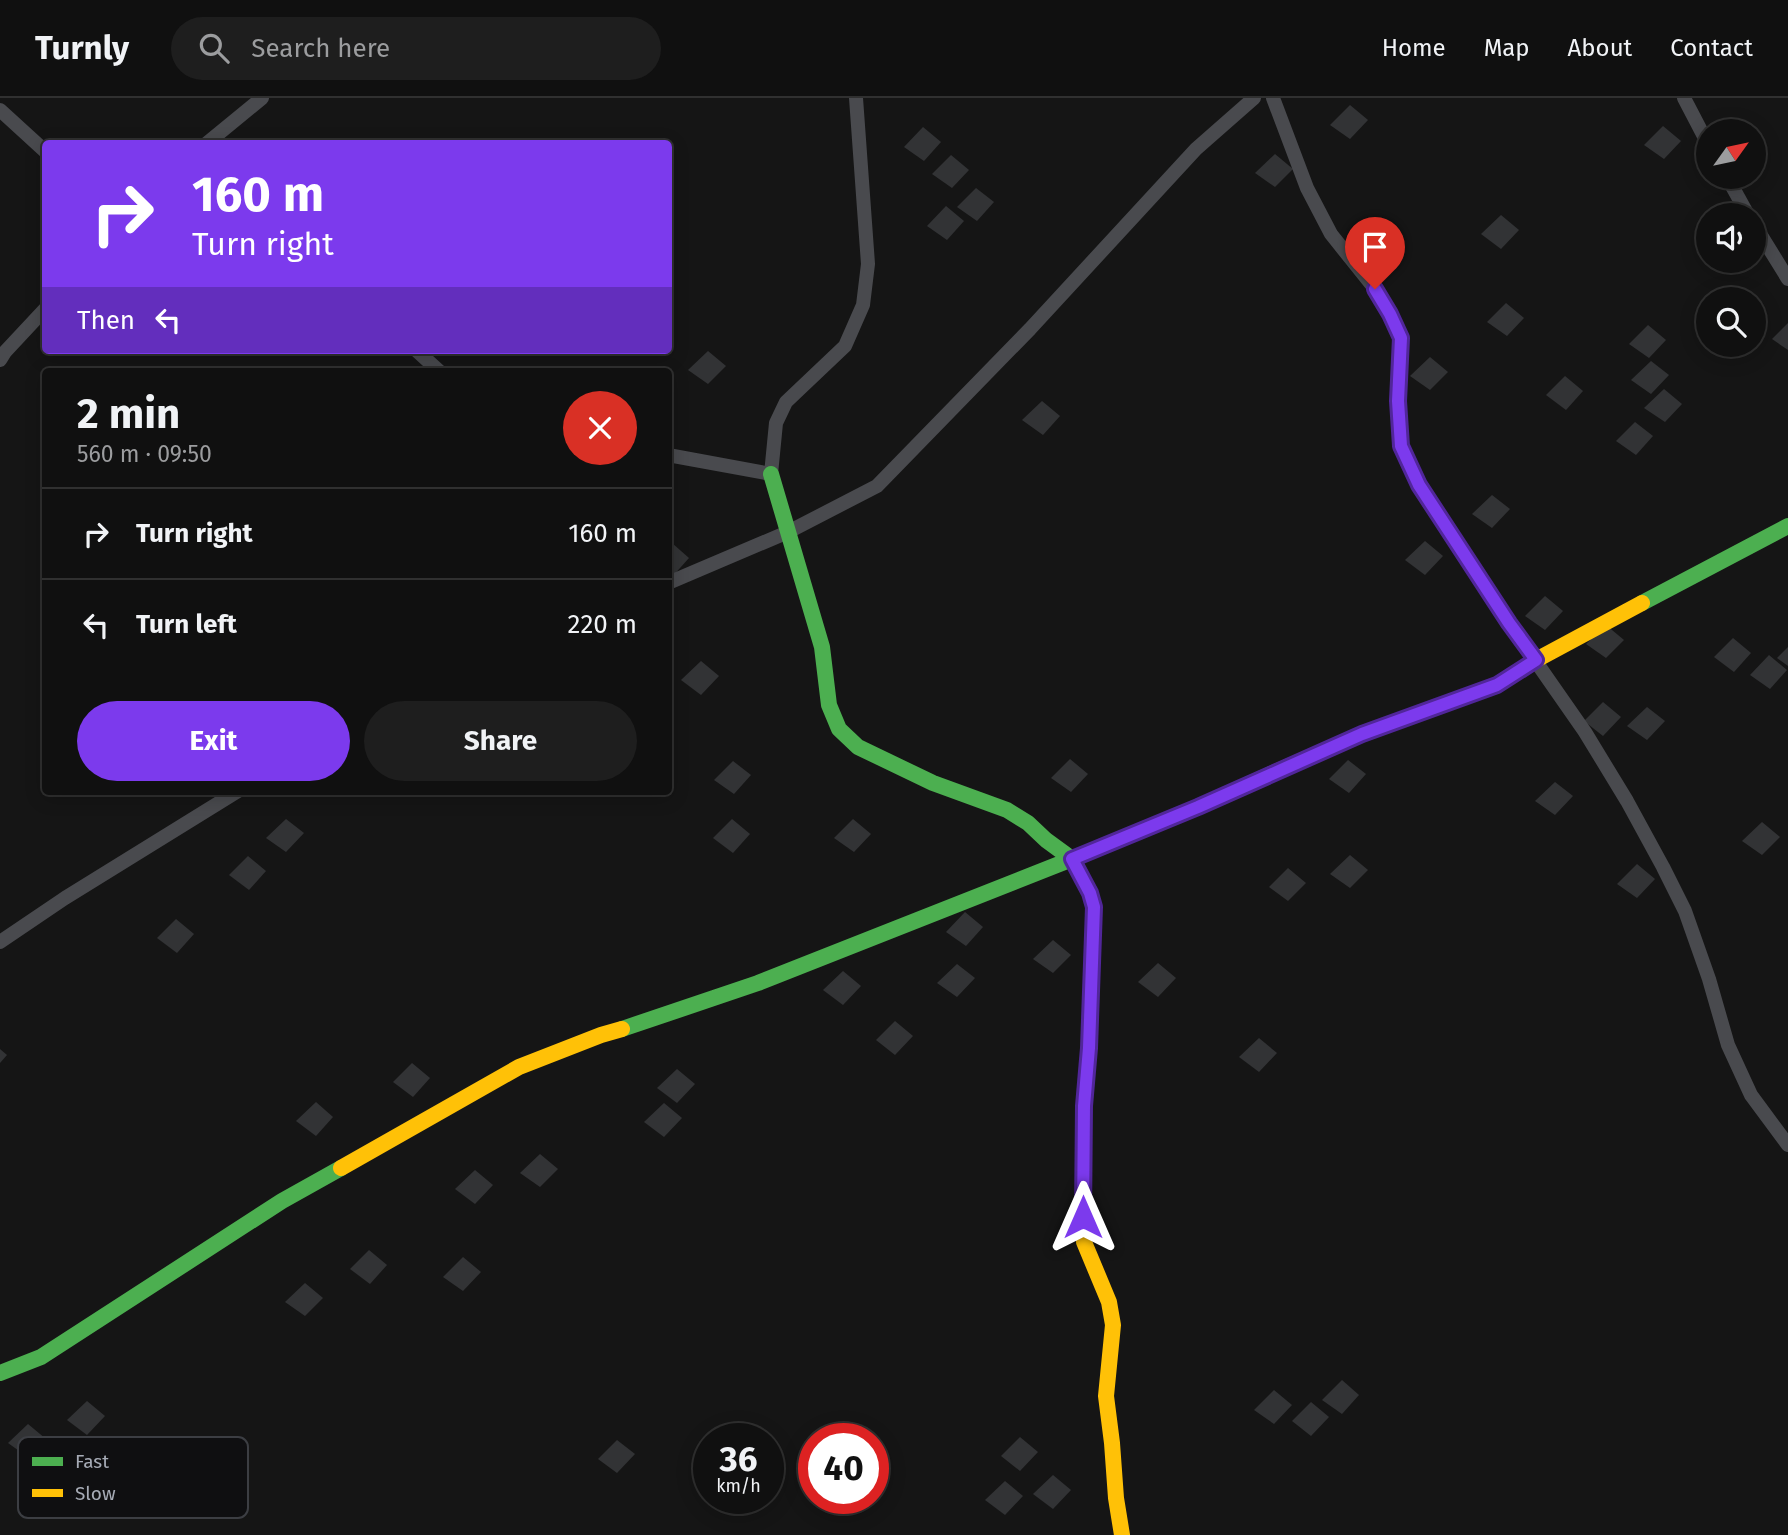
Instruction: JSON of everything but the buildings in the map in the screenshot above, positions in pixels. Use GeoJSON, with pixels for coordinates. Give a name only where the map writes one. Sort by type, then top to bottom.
{"type":"FeatureCollection","features":[{"type":"Feature","properties":{"kind":"street"},"geometry":{"type":"LineString","coordinates":[[211,140],[262,98]]}},
{"type":"Feature","properties":{"kind":"street"},"geometry":{"type":"LineString","coordinates":[[856,98],[868,264],[863,305],[845,346],[786,402],[776,423],[771,474],[822,648],[829,705],[839,729],[858,747],[933,783],[1007,810],[1028,823],[1046,841],[1072,859],[1090,893],[1094,907],[1084,1106],[1084,1242],[1109,1302],[1113,1325],[1106,1396],[1122,1535]]}},
{"type":"Feature","properties":{"kind":"street"},"geometry":{"type":"LineString","coordinates":[[672,581],[788,532],[877,486],[1030,329],[1196,149],[1254,98]]}},
{"type":"Feature","properties":{"kind":"street"},"geometry":{"type":"LineString","coordinates":[[1273,98],[1307,188],[1331,234],[1375,289],[1401,338],[1398,401],[1401,446],[1414,475],[1509,623],[1585,732],[1663,867],[1685,911],[1728,1045],[1751,1096],[1788,1145]]}},
{"type":"Feature","properties":{"kind":"street"},"geometry":{"type":"LineString","coordinates":[[1684,98],[1696,121]]}},
{"type":"Feature","properties":{"kind":"street"},"geometry":{"type":"LineString","coordinates":[[0,110],[42,148]]}},
{"type":"Feature","properties":{"kind":"street"},"geometry":{"type":"LineString","coordinates":[[1766,243],[1788,279]]}},
{"type":"Feature","properties":{"kind":"street"},"geometry":{"type":"LineString","coordinates":[[0,360],[42,312]]}},
{"type":"Feature","properties":{"kind":"street"},"geometry":{"type":"LineString","coordinates":[[420,354],[436,368]]}},
{"type":"Feature","properties":{"kind":"street"},"geometry":{"type":"LineString","coordinates":[[672,456],[771,474]]}},
{"type":"Feature","properties":{"kind":"street"},"geometry":{"type":"LineString","coordinates":[[0,1373],[41,1357],[282,1201],[519,1068],[601,1035],[758,983],[1072,859],[1198,807],[1362,734],[1497,685],[1536,660],[1788,526]]}},
{"type":"Feature","properties":{"kind":"street"},"geometry":{"type":"LineString","coordinates":[[0,942],[65,898],[232,795]]}},
{"type":"Feature","properties":{"kind":"traffic: fast"},"geometry":{"type":"LineString","coordinates":[[771,474],[822,647],[829,705],[839,729],[858,747],[933,783],[1007,810],[1028,823],[1072,859],[1090,893],[1094,907],[1093,934]]}},
{"type":"Feature","properties":{"kind":"traffic: fast"},"geometry":{"type":"LineString","coordinates":[[1642,603],[1788,526]]}},
{"type":"Feature","properties":{"kind":"traffic: fast"},"geometry":{"type":"LineString","coordinates":[[622,1029],[758,983],[1072,859],[1271,774]]}},
{"type":"Feature","properties":{"kind":"traffic: fast"},"geometry":{"type":"LineString","coordinates":[[0,1373],[41,1357],[282,1201],[341,1168]]}},
{"type":"Feature","properties":{"kind":"traffic: slow"},"geometry":{"type":"LineString","coordinates":[[1271,774],[1362,734],[1497,685],[1536,660],[1642,603]]}},
{"type":"Feature","properties":{"kind":"traffic: slow"},"geometry":{"type":"LineString","coordinates":[[1093,934],[1084,1106],[1084,1242],[1109,1302],[1113,1325],[1106,1396],[1122,1535]]}},
{"type":"Feature","properties":{"kind":"traffic: slow"},"geometry":{"type":"LineString","coordinates":[[341,1168],[519,1067],[622,1029]]}},
{"type":"Feature","properties":{"kind":"route"},"geometry":{"type":"LineString","coordinates":[[1083,1217],[1084,1106],[1093,977],[1094,907],[1090,893],[1072,859],[1198,807],[1362,734],[1497,685],[1536,660],[1419,485],[1401,446],[1398,401],[1401,338],[1375,289]]}}]}
